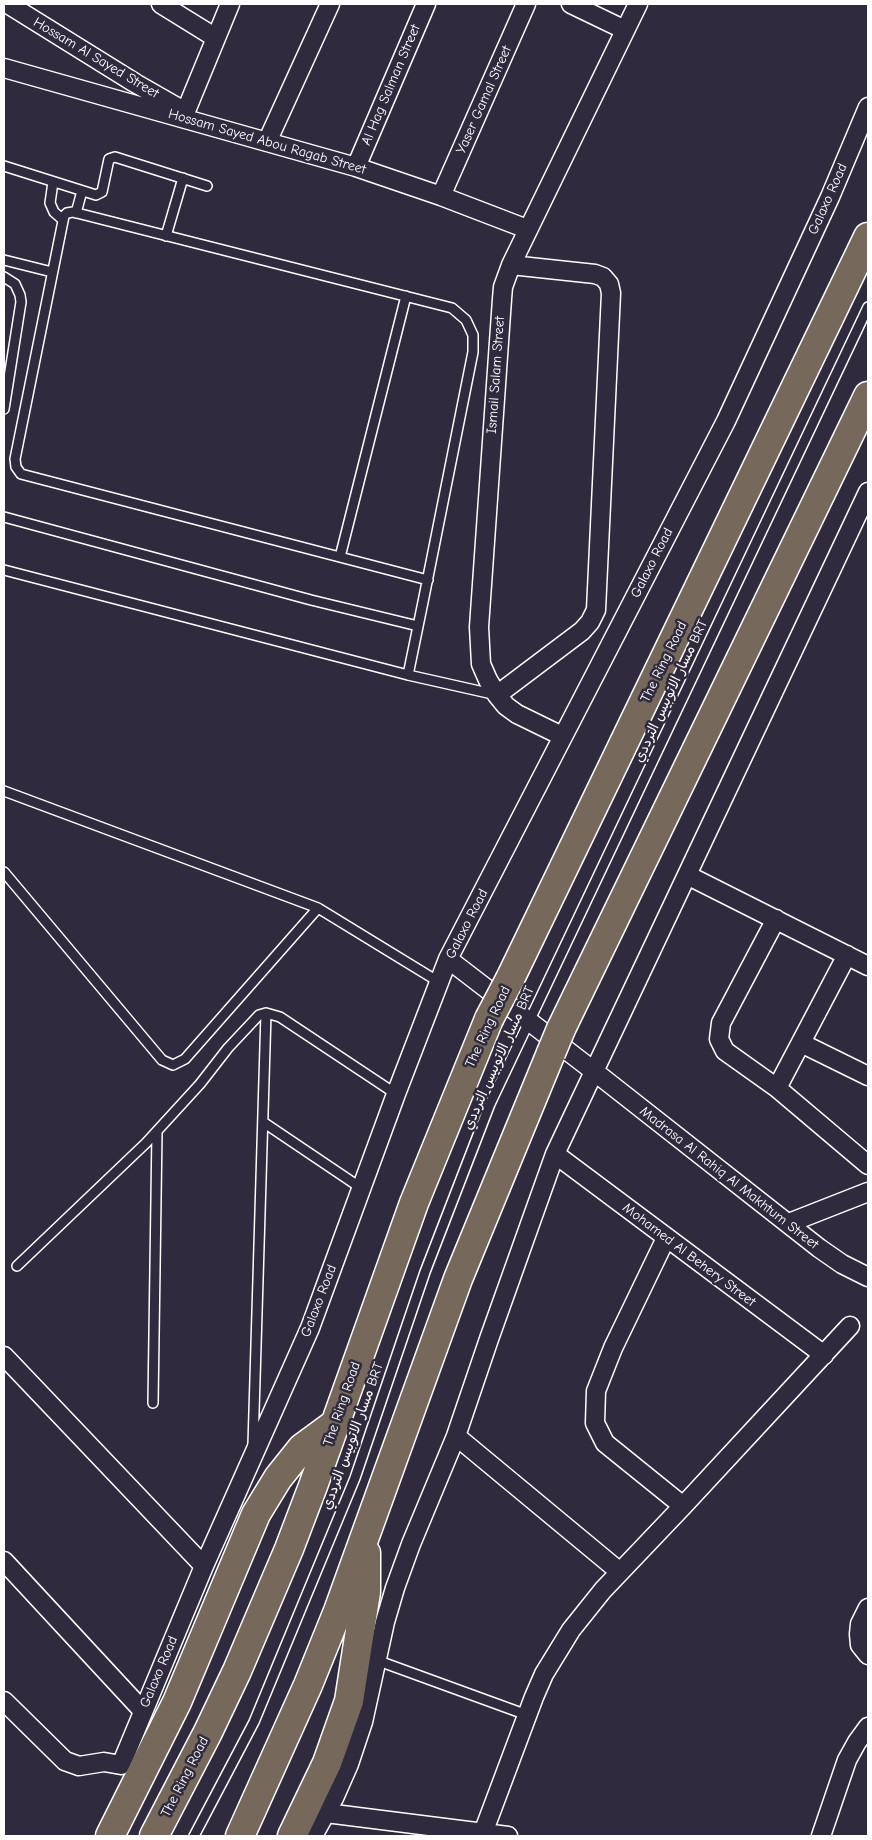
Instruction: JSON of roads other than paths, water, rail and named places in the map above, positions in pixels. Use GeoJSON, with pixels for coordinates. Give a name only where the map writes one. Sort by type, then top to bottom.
{"type":"FeatureCollection","features":[{"type":"Feature","properties":{"kind":"highway","name":"The Ring Road"},"geometry":{"type":"LineString","coordinates":[[154,1836],[208,1732],[264,1610],[303,1513],[414,1203],[489,1019],[868,237]]}},
{"type":"Feature","properties":{"kind":"highway"},"geometry":{"type":"LineString","coordinates":[[240,1836],[308,1685],[366,1535],[458,1279],[556,1041],[868,396]]}},
{"type":"Feature","properties":{"kind":"highway"},"geometry":{"type":"LineString","coordinates":[[110,1836],[177,1702],[256,1514],[278,1478],[302,1448],[336,1423]]}},
{"type":"Feature","properties":{"kind":"highway"},"geometry":{"type":"LineString","coordinates":[[292,1836],[327,1763],[349,1701],[366,1592],[366,1535]]}},
{"type":"Feature","properties":{"kind":"street","name":"Hossam Al Sayed Street"},"geometry":{"type":"LineString","coordinates":[[8,4],[184,115]]}},
{"type":"Feature","properties":{"kind":"street"},"geometry":{"type":"LineString","coordinates":[[161,4],[216,38]]}},
{"type":"Feature","properties":{"kind":"street"},"geometry":{"type":"LineString","coordinates":[[184,115],[230,4]]}},
{"type":"Feature","properties":{"kind":"street"},"geometry":{"type":"LineString","coordinates":[[268,142],[330,4]]}},
{"type":"Feature","properties":{"kind":"street","name":"Al Hag Salman Street"},"geometry":{"type":"LineString","coordinates":[[356,167],[426,4]]}},
{"type":"Feature","properties":{"kind":"street","name":"Yaser Gamal Street"},"geometry":{"type":"LineString","coordinates":[[441,196],[526,4]]}},
{"type":"Feature","properties":{"kind":"street"},"geometry":{"type":"LineString","coordinates":[[571,4],[626,30]]}},
{"type":"Feature","properties":{"kind":"street","name":"Ismail Salam Street"},"geometry":{"type":"LineString","coordinates":[[562,736],[517,714],[497,695],[481,664],[479,628],[503,287],[527,229],[638,4]]}},
{"type":"Feature","properties":{"kind":"street","name":"Hossam Sayed Abou Ragab Street"},"geometry":{"type":"LineString","coordinates":[[4,68],[184,115],[268,142],[356,167],[441,196],[527,229]]}},
{"type":"Feature","properties":{"kind":"street","name":"Galaxo Road"},"geometry":{"type":"LineString","coordinates":[[4,1701],[65,1761],[79,1766],[104,1762],[121,1765],[204,1566],[310,1328],[396,1094],[448,960],[726,421],[806,249],[868,107]]}},
{"type":"Feature","properties":{"kind":"street"},"geometry":{"type":"LineString","coordinates":[[497,695],[582,631],[590,622],[596,610],[611,293],[609,284],[603,277],[595,274],[511,265]]}},
{"type":"Feature","properties":{"kind":"street"},"geometry":{"type":"LineString","coordinates":[[313,1836],[342,1781],[356,1743],[384,1622],[395,1588],[418,1526],[456,1436],[555,1154],[868,492]]}},
{"type":"Feature","properties":{"kind":"street"},"geometry":{"type":"LineString","coordinates":[[687,875],[868,966]]}},
{"type":"Feature","properties":{"kind":"street"},"geometry":{"type":"LineString","coordinates":[[776,919],[721,1023],[719,1040],[725,1050],[777,1088],[868,1165]]}},
{"type":"Feature","properties":{"kind":"street"},"geometry":{"type":"LineString","coordinates":[[777,1088],[847,955]]}},
{"type":"Feature","properties":{"kind":"street","name":"Madrasa Al Rahiq Al Makhtum Street"},"geometry":{"type":"LineString","coordinates":[[448,960],[595,1072],[819,1248],[842,1264],[868,1277]]}},
{"type":"Feature","properties":{"kind":"street"},"geometry":{"type":"LineString","coordinates":[[801,1043],[868,1076]]}},
{"type":"Feature","properties":{"kind":"street","name":"Mohamed Al Behery Street"},"geometry":{"type":"LineString","coordinates":[[555,1154],[824,1355]]}},
{"type":"Feature","properties":{"kind":"street"},"geometry":{"type":"LineString","coordinates":[[789,1223],[868,1192]]}},
{"type":"Feature","properties":{"kind":"street"},"geometry":{"type":"LineString","coordinates":[[666,1238],[613,1348],[596,1391],[596,1423],[606,1442],[683,1506]]}},
{"type":"Feature","properties":{"kind":"street"},"geometry":{"type":"LineString","coordinates":[[483,1833],[544,1674],[586,1610],[850,1326]]}},
{"type":"Feature","properties":{"kind":"street"},"geometry":{"type":"LineString","coordinates":[[4,1356],[204,1566]]}},
{"type":"Feature","properties":{"kind":"street"},"geometry":{"type":"LineString","coordinates":[[456,1436],[620,1572]]}},
{"type":"Feature","properties":{"kind":"street"},"geometry":{"type":"LineString","coordinates":[[4,1561],[143,1711]]}},
{"type":"Feature","properties":{"kind":"street"},"geometry":{"type":"LineString","coordinates":[[868,1608],[860,1624],[859,1634],[860,1644],[868,1655]]}},
{"type":"Feature","properties":{"kind":"street"},"geometry":{"type":"LineString","coordinates":[[821,1836],[847,1760],[868,1727]]}},
{"type":"Feature","properties":{"kind":"street"},"geometry":{"type":"LineString","coordinates":[[326,1813],[508,1836]]}},
{"type":"Feature","properties":{"kind":"lane"},"geometry":{"type":"LineString","coordinates":[[4,166],[96,195],[102,192],[108,162],[113,157],[207,186]]}},
{"type":"Feature","properties":{"kind":"lane"},"geometry":{"type":"LineString","coordinates":[[166,236],[183,178]]}},
{"type":"Feature","properties":{"kind":"lane"},"geometry":{"type":"LineString","coordinates":[[53,182],[50,203],[54,212],[62,219]]}},
{"type":"Feature","properties":{"kind":"lane"},"geometry":{"type":"LineString","coordinates":[[76,213],[82,191]]}},
{"type":"Feature","properties":{"kind":"lane"},"geometry":{"type":"LineString","coordinates":[[408,675],[428,580],[474,344],[471,327],[460,313],[452,308],[76,213],[66,213],[62,219],[15,459],[16,468],[21,474],[428,580]]}},
{"type":"Feature","properties":{"kind":"lane"},"geometry":{"type":"LineString","coordinates":[[4,260],[52,272]]}},
{"type":"Feature","properties":{"kind":"lane"},"geometry":{"type":"LineString","coordinates":[[4,277],[18,288],[20,302],[4,409]]}},
{"type":"Feature","properties":{"kind":"lane"},"geometry":{"type":"LineString","coordinates":[[340,557],[406,296]]}},
{"type":"Feature","properties":{"kind":"lane","name":"مسار الاتوبيس الترددي BRT"},"geometry":{"type":"LineString","coordinates":[[194,1836],[254,1722],[355,1478],[425,1272],[490,1104],[868,307]]}},
{"type":"Feature","properties":{"kind":"lane"},"geometry":{"type":"LineString","coordinates":[[4,517],[311,600],[418,626]]}},
{"type":"Feature","properties":{"kind":"lane"},"geometry":{"type":"LineString","coordinates":[[4,570],[408,675],[497,695]]}},
{"type":"Feature","properties":{"kind":"lane"},"geometry":{"type":"LineString","coordinates":[[4,791],[318,908],[439,982]]}},
{"type":"Feature","properties":{"kind":"lane"},"geometry":{"type":"LineString","coordinates":[[4,872],[162,1060],[173,1065],[185,1060],[318,908]]}},
{"type":"Feature","properties":{"kind":"lane"},"geometry":{"type":"LineString","coordinates":[[17,1266],[157,1131],[259,1015],[266,1013],[280,1017],[396,1094]]}},
{"type":"Feature","properties":{"kind":"lane"},"geometry":{"type":"LineString","coordinates":[[253,1459],[266,1013]]}},
{"type":"Feature","properties":{"kind":"lane"},"geometry":{"type":"LineString","coordinates":[[263,1122],[361,1188]]}},
{"type":"Feature","properties":{"kind":"lane"},"geometry":{"type":"LineString","coordinates":[[153,1403],[157,1131]]}},
{"type":"Feature","properties":{"kind":"lane"},"geometry":{"type":"LineString","coordinates":[[376,1660],[527,1715]]}}]}
